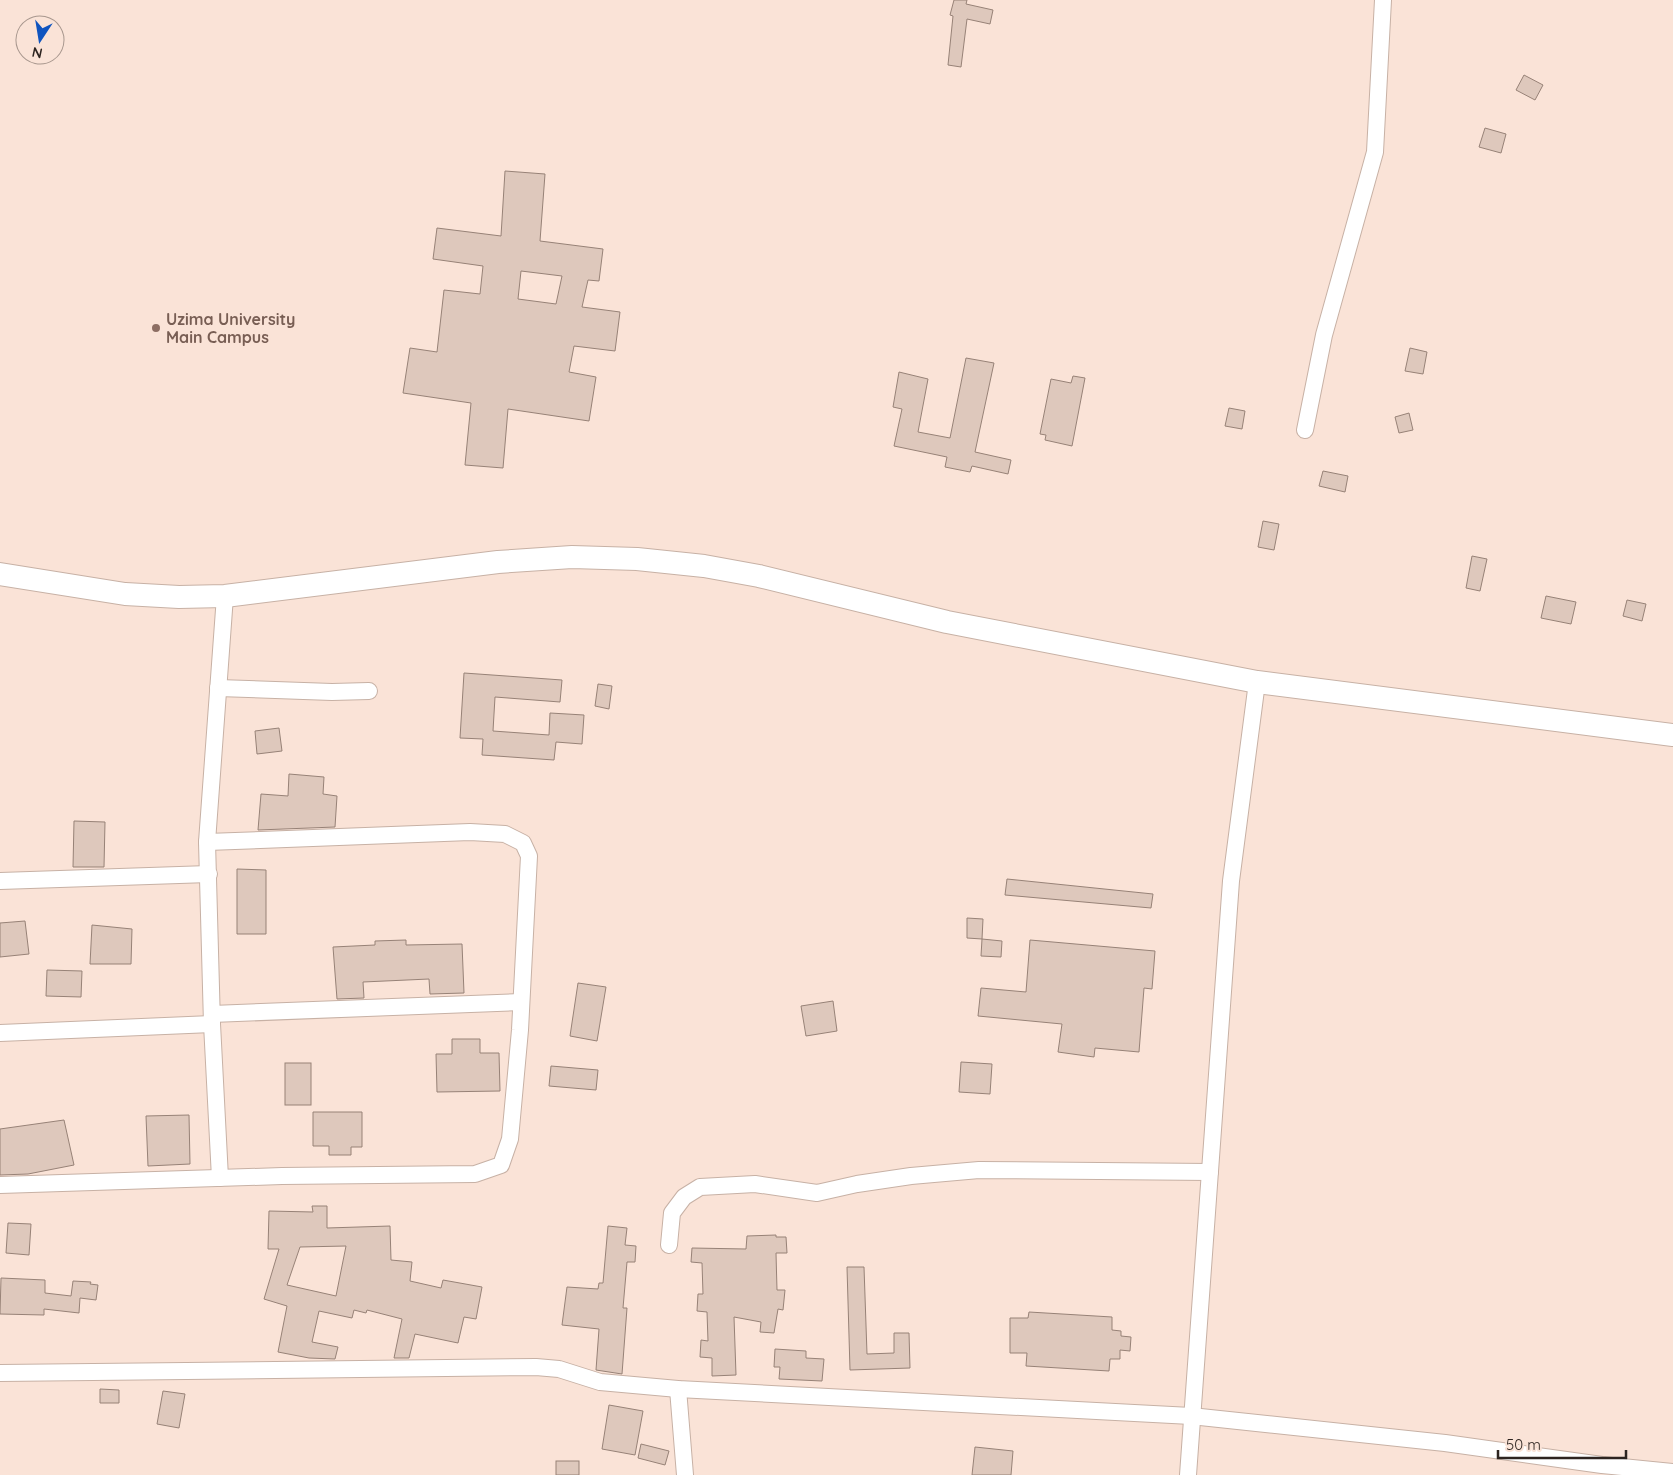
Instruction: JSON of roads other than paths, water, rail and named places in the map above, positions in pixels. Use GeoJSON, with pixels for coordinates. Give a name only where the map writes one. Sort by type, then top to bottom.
{"type":"FeatureCollection","features":[{"type":"Feature","properties":{"kind":"main road"},"geometry":{"type":"LineString","coordinates":[[0,574],[125,594],[179,597],[225,596],[498,562],[572,556],[637,559],[704,566],[759,576],[947,622],[1257,682],[1673,735]]}},
{"type":"Feature","properties":{"kind":"street"},"geometry":{"type":"LineString","coordinates":[[1305,430],[1324,335],[1375,152],[1383,0]]}},
{"type":"Feature","properties":{"kind":"street"},"geometry":{"type":"LineString","coordinates":[[220,1178],[212,1019],[207,842],[225,596]]}},
{"type":"Feature","properties":{"kind":"street"},"geometry":{"type":"LineString","coordinates":[[1188,1475],[1231,881],[1257,682]]}},
{"type":"Feature","properties":{"kind":"street"},"geometry":{"type":"LineString","coordinates":[[218,688],[332,692],[369,691]]}},
{"type":"Feature","properties":{"kind":"street"},"geometry":{"type":"LineString","coordinates":[[0,1185],[220,1178],[475,1174],[500,1165],[510,1139],[521,1002],[529,856],[523,843],[505,834],[470,832],[207,842]]}},
{"type":"Feature","properties":{"kind":"street"},"geometry":{"type":"LineString","coordinates":[[0,881],[209,874]]}},
{"type":"Feature","properties":{"kind":"street"},"geometry":{"type":"LineString","coordinates":[[0,1032],[521,1002]]}},
{"type":"Feature","properties":{"kind":"street"},"geometry":{"type":"LineString","coordinates":[[669,1246],[672,1213],[684,1197],[700,1187],[755,1184],[798,1192],[817,1193],[857,1184],[911,1176],[979,1170],[1210,1172]]}},
{"type":"Feature","properties":{"kind":"street"},"geometry":{"type":"LineString","coordinates":[[0,1373],[536,1367],[559,1369],[600,1382],[678,1389],[1191,1416],[1435,1442],[1602,1465],[1673,1472]]}},
{"type":"Feature","properties":{"kind":"street"},"geometry":{"type":"LineString","coordinates":[[678,1389],[685,1475]]}},
{"type":"Feature","properties":{"kind":"place","name":"Uzima University Main Campus"},"geometry":{"type":"Point","coordinates":[156,328]}}]}
